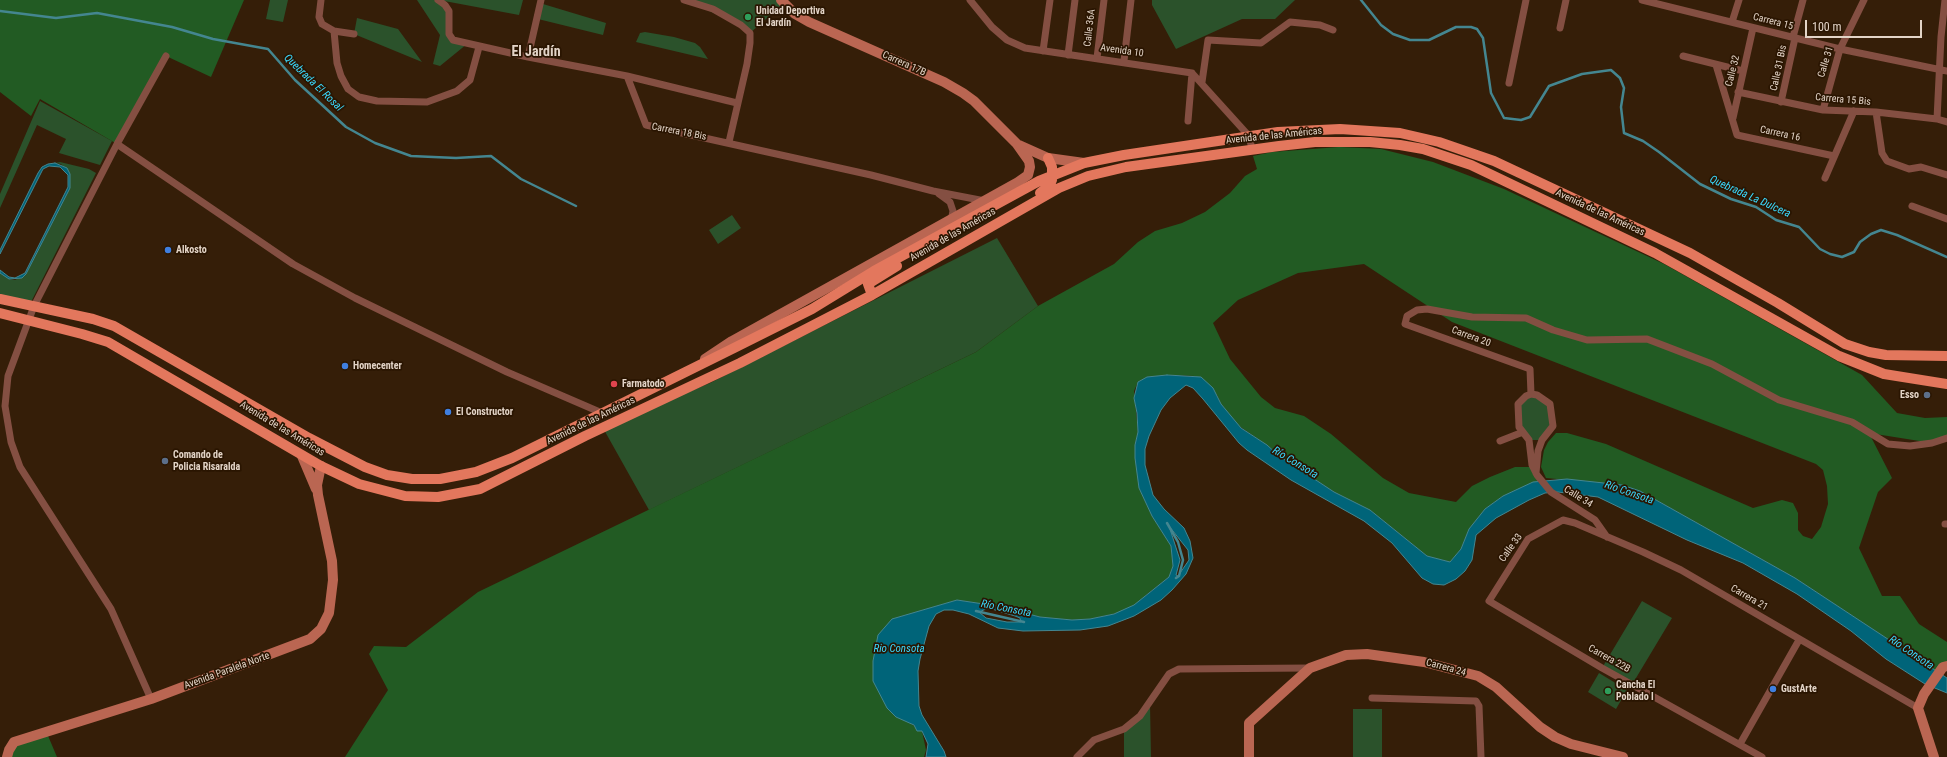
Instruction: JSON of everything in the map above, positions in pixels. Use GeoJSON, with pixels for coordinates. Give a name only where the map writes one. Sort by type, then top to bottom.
{"type":"FeatureCollection","features":[{"type":"Feature","properties":{"kind":"main road","name":"Avenida de las Américas"},"geometry":{"type":"LineString","coordinates":[[0,299],[114,326],[309,438],[365,467],[387,475],[412,479],[440,479],[476,472],[512,458],[812,309],[874,271],[1053,175],[1084,163],[1124,155],[1278,132],[1340,129],[1400,133],[1440,142],[1494,161],[1690,253],[1771,299],[1845,344],[1869,352],[1886,355],[1947,356]]}},
{"type":"Feature","properties":{"kind":"main road","name":"Avenida de las Américas"},"geometry":{"type":"LineString","coordinates":[[0,313],[82,334],[112,345],[302,456],[321,466],[382,492],[405,496],[438,497],[480,489],[585,436],[740,363],[872,294],[1059,188],[1088,176],[1126,167],[1252,149],[1315,142],[1400,144],[1423,149],[1471,165],[1655,253],[1839,356],[1884,374],[1947,384]]}},
{"type":"Feature","properties":{"kind":"main road"},"geometry":{"type":"LineString","coordinates":[[1010,216],[1018,206],[1046,190],[1051,183],[1053,175],[1052,167],[1048,158]]}},
{"type":"Feature","properties":{"kind":"main road"},"geometry":{"type":"LineString","coordinates":[[872,294],[868,288],[871,281],[921,252],[946,232]]}},
{"type":"Feature","properties":{"kind":"main road"},"geometry":{"type":"LineString","coordinates":[[585,436],[604,421],[602,413]]}},
{"type":"Feature","properties":{"kind":"street"},"geometry":{"type":"LineString","coordinates":[[321,0],[319,17],[322,24],[334,31],[354,34]]}},
{"type":"Feature","properties":{"kind":"street"},"geometry":{"type":"LineString","coordinates":[[438,0],[445,5],[449,11],[450,34],[453,40],[479,47],[627,76],[737,103]]}},
{"type":"Feature","properties":{"kind":"street"},"geometry":{"type":"LineString","coordinates":[[528,57],[541,0]]}},
{"type":"Feature","properties":{"kind":"street"},"geometry":{"type":"LineString","coordinates":[[684,0],[713,9],[741,25],[750,33],[747,64],[729,142]]}},
{"type":"Feature","properties":{"kind":"street","name":"Carrera 17B"},"geometry":{"type":"LineString","coordinates":[[780,0],[795,14],[809,22],[944,82],[974,101],[1017,144],[1029,161],[1030,167],[1028,175],[985,201]]}},
{"type":"Feature","properties":{"kind":"street","name":"Avenida 10"},"geometry":{"type":"LineString","coordinates":[[970,0],[992,28],[1007,40],[1025,48],[1068,55],[1124,61],[1192,73]]}},
{"type":"Feature","properties":{"kind":"street"},"geometry":{"type":"LineString","coordinates":[[1043,51],[1050,0]]}},
{"type":"Feature","properties":{"kind":"street"},"geometry":{"type":"LineString","coordinates":[[1068,55],[1076,0]]}},
{"type":"Feature","properties":{"kind":"street","name":"Calle 36A"},"geometry":{"type":"LineString","coordinates":[[1097,58],[1104,0]]}},
{"type":"Feature","properties":{"kind":"street"},"geometry":{"type":"LineString","coordinates":[[1124,61],[1131,0]]}},
{"type":"Feature","properties":{"kind":"street"},"geometry":{"type":"LineString","coordinates":[[1509,83],[1526,0]]}},
{"type":"Feature","properties":{"kind":"street"},"geometry":{"type":"LineString","coordinates":[[1560,28],[1566,0]]}},
{"type":"Feature","properties":{"kind":"street","name":"Carrera 15"},"geometry":{"type":"LineString","coordinates":[[1642,0],[1840,49],[1944,70]]}},
{"type":"Feature","properties":{"kind":"street"},"geometry":{"type":"LineString","coordinates":[[1732,22],[1739,0]]}},
{"type":"Feature","properties":{"kind":"street","name":"Calle 31 Bis"},"geometry":{"type":"LineString","coordinates":[[1781,102],[1803,0]]}},
{"type":"Feature","properties":{"kind":"street","name":"Calle 31"},"geometry":{"type":"LineString","coordinates":[[1823,110],[1840,49],[1864,0]]}},
{"type":"Feature","properties":{"kind":"street"},"geometry":{"type":"LineString","coordinates":[[1937,119],[1944,70],[1945,0]]}},
{"type":"Feature","properties":{"kind":"street"},"geometry":{"type":"LineString","coordinates":[[1202,82],[1208,40],[1261,43],[1290,22],[1320,25],[1333,30]]}},
{"type":"Feature","properties":{"kind":"street","name":"Calle 32"},"geometry":{"type":"LineString","coordinates":[[1732,120],[1754,28]]}},
{"type":"Feature","properties":{"kind":"street"},"geometry":{"type":"LineString","coordinates":[[334,31],[337,63],[341,76],[348,89],[359,97],[377,101],[427,102],[457,91],[470,80],[479,47]]}},
{"type":"Feature","properties":{"kind":"street"},"geometry":{"type":"LineString","coordinates":[[151,699],[110,609],[20,466],[11,442],[5,406],[8,376],[34,306],[117,144],[166,56]]}},
{"type":"Feature","properties":{"kind":"street"},"geometry":{"type":"LineString","coordinates":[[1683,56],[1743,71]]}},
{"type":"Feature","properties":{"kind":"street"},"geometry":{"type":"LineString","coordinates":[[1716,65],[1732,120]]}},
{"type":"Feature","properties":{"kind":"street"},"geometry":{"type":"LineString","coordinates":[[1192,73],[1202,82],[1249,136],[1252,149]]}},
{"type":"Feature","properties":{"kind":"street"},"geometry":{"type":"LineString","coordinates":[[1188,121],[1192,73]]}},
{"type":"Feature","properties":{"kind":"street","name":"Carrera 18 Bis"},"geometry":{"type":"LineString","coordinates":[[627,76],[646,125],[871,174],[933,191],[985,201],[1002,201]]}},
{"type":"Feature","properties":{"kind":"street","name":"Carrera 15 Bis"},"geometry":{"type":"LineString","coordinates":[[1738,92],[1823,110],[1876,112],[1937,119],[1947,122]]}},
{"type":"Feature","properties":{"kind":"street"},"geometry":{"type":"LineString","coordinates":[[1825,178],[1854,111]]}},
{"type":"Feature","properties":{"kind":"street"},"geometry":{"type":"LineString","coordinates":[[1876,112],[1882,153],[1887,160],[1909,169],[1921,167],[1947,175]]}},
{"type":"Feature","properties":{"kind":"street","name":"Carrera 16"},"geometry":{"type":"LineString","coordinates":[[1732,120],[1737,135],[1834,156]]}},
{"type":"Feature","properties":{"kind":"street"},"geometry":{"type":"LineString","coordinates":[[117,144],[299,268],[355,298],[507,372],[602,413]]}},
{"type":"Feature","properties":{"kind":"street","name":"Carrera 17B"},"geometry":{"type":"LineString","coordinates":[[1017,144],[1048,158],[1084,163]]}},
{"type":"Feature","properties":{"kind":"street","name":"Carrera 18 Bis"},"geometry":{"type":"LineString","coordinates":[[933,191],[942,195],[950,202],[954,211],[952,219]]}},
{"type":"Feature","properties":{"kind":"street","name":"Carrera 18 Bis"},"geometry":{"type":"LineString","coordinates":[[688,370],[732,340],[985,201]]}},
{"type":"Feature","properties":{"kind":"street"},"geometry":{"type":"LineString","coordinates":[[1912,206],[1947,219]]}},
{"type":"Feature","properties":{"kind":"street"},"geometry":{"type":"LineString","coordinates":[[946,232],[952,219]]}},
{"type":"Feature","properties":{"kind":"street","name":"Carrera 20"},"geometry":{"type":"LineString","coordinates":[[1531,394],[1530,369],[1405,324],[1407,316],[1411,312],[1427,309],[1472,317],[1526,318],[1553,330],[1587,340],[1647,339],[1712,364],[1779,400],[1852,422],[1888,444],[1910,446],[1932,443],[1947,438]]}},
{"type":"Feature","properties":{"kind":"street"},"geometry":{"type":"LineString","coordinates":[[1536,473],[1538,450],[1542,440],[1553,426],[1550,404],[1537,395],[1531,394],[1526,396],[1518,404],[1520,427],[1529,440],[1542,440]]}},
{"type":"Feature","properties":{"kind":"street"},"geometry":{"type":"LineString","coordinates":[[1500,441],[1523,432]]}},
{"type":"Feature","properties":{"kind":"street","name":"Calle 34"},"geometry":{"type":"LineString","coordinates":[[1529,440],[1532,465],[1544,484],[1560,497],[1595,520],[1608,537]]}},
{"type":"Feature","properties":{"kind":"street","name":"Avenida Paralela Norte"},"geometry":{"type":"LineString","coordinates":[[7,757],[8,750],[14,742],[151,699],[310,639],[321,629],[328,613],[334,580],[332,561],[318,495],[302,456]]}},
{"type":"Feature","properties":{"kind":"street","name":"Avenida Paralela Norte"},"geometry":{"type":"LineString","coordinates":[[318,495],[321,466]]}},
{"type":"Feature","properties":{"kind":"street","name":"Carrera 21"},"geometry":{"type":"LineString","coordinates":[[1563,520],[1575,523],[1681,570],[1918,708]]}},
{"type":"Feature","properties":{"kind":"street","name":"Calle 33"},"geometry":{"type":"LineString","coordinates":[[1489,602],[1528,539],[1563,520]]}},
{"type":"Feature","properties":{"kind":"street","name":"Carrera 22B"},"geometry":{"type":"LineString","coordinates":[[1489,602],[1602,668],[1762,757]]}},
{"type":"Feature","properties":{"kind":"street"},"geometry":{"type":"LineString","coordinates":[[1740,744],[1799,640]]}},
{"type":"Feature","properties":{"kind":"street","name":"Carrera 24"},"geometry":{"type":"LineString","coordinates":[[1249,757],[1250,722],[1310,668],[1346,655],[1366,654],[1424,662],[1478,676],[1496,688],[1540,727],[1554,737],[1571,744],[1623,757]]}},
{"type":"Feature","properties":{"kind":"street"},"geometry":{"type":"LineString","coordinates":[[1934,757],[1918,708],[1924,694],[1945,667]]}},
{"type":"Feature","properties":{"kind":"street"},"geometry":{"type":"LineString","coordinates":[[1077,757],[1094,740],[1124,729],[1140,716],[1169,674],[1179,668],[1310,668]]}},
{"type":"Feature","properties":{"kind":"street"},"geometry":{"type":"LineString","coordinates":[[1372,698],[1476,701],[1479,706],[1481,757]]}},
{"type":"Feature","properties":{"kind":"green space"},"geometry":{"type":"Polygon","coordinates":[[[0,0],[244,0],[211,77],[166,56],[117,144],[40,99],[31,116],[0,92],[0,0]]]}},
{"type":"Feature","properties":{"kind":"green space"},"geometry":{"type":"Polygon","coordinates":[[[270,0],[288,0],[283,22],[266,19],[270,0]]]}},
{"type":"Feature","properties":{"kind":"green space"},"geometry":{"type":"Polygon","coordinates":[[[417,0],[438,0],[445,5],[449,34],[467,44],[440,66],[433,64],[440,35],[417,0]]]}},
{"type":"Feature","properties":{"kind":"green space"},"geometry":{"type":"Polygon","coordinates":[[[439,0],[523,0],[519,15],[439,0]]]}},
{"type":"Feature","properties":{"kind":"green space","name":"Unidad Deportiva El Jardín"},"geometry":{"type":"Polygon","coordinates":[[[684,0],[781,0],[783,4],[750,33],[741,25],[684,0]]]}},
{"type":"Feature","properties":{"kind":"green space"},"geometry":{"type":"Polygon","coordinates":[[[1152,0],[1295,0],[1275,19],[1242,19],[1176,49],[1152,5],[1152,0]]]}},
{"type":"Feature","properties":{"kind":"green space"},"geometry":{"type":"Polygon","coordinates":[[[543,4],[606,23],[603,35],[538,19],[543,4]]]}},
{"type":"Feature","properties":{"kind":"green space"},"geometry":{"type":"Polygon","coordinates":[[[357,18],[398,29],[422,62],[354,34],[357,18]]]}},
{"type":"Feature","properties":{"kind":"green space"},"geometry":{"type":"Polygon","coordinates":[[[645,32],[674,37],[695,43],[700,47],[708,59],[636,42],[640,33],[645,32]]]}},
{"type":"Feature","properties":{"kind":"green space"},"geometry":{"type":"Polygon","coordinates":[[[40,101],[112,141],[100,165],[59,153],[66,139],[37,125],[0,208],[0,194],[40,101]]]}},
{"type":"Feature","properties":{"kind":"green space"},"geometry":{"type":"Polygon","coordinates":[[[1339,147],[1381,149],[1433,162],[1504,189],[1664,264],[1862,375],[1897,413],[1925,418],[1947,417],[1947,435],[1932,443],[1869,433],[1892,478],[1878,492],[1859,548],[1882,596],[1900,596],[1919,624],[1947,642],[1947,669],[1936,671],[1795,578],[1640,491],[1622,485],[1546,478],[1541,467],[1544,450],[1548,442],[1556,433],[1567,433],[1606,444],[1753,508],[1782,500],[1793,503],[1798,513],[1798,530],[1803,536],[1812,539],[1821,527],[1828,504],[1827,486],[1823,470],[1816,464],[1452,322],[1364,264],[1298,273],[1238,300],[1213,323],[1230,359],[1261,397],[1275,408],[1304,416],[1331,434],[1383,478],[1409,493],[1456,502],[1472,486],[1490,477],[1515,467],[1530,467],[1538,481],[1503,496],[1485,509],[1469,529],[1461,549],[1450,562],[1427,556],[1370,510],[1334,492],[1278,455],[1267,445],[1239,426],[1221,404],[1217,395],[1195,376],[1167,375],[1147,377],[1138,382],[1134,391],[1138,432],[1135,445],[1139,488],[1152,516],[1171,546],[1173,566],[1169,577],[1146,595],[1131,610],[1090,619],[1072,620],[1040,617],[997,606],[957,600],[893,619],[887,708],[922,731],[926,750],[924,757],[345,757],[388,690],[369,654],[374,646],[406,647],[478,592],[976,352],[1038,306],[1114,264],[1138,242],[1155,231],[1182,223],[1205,212],[1230,193],[1245,176],[1257,169],[1253,156],[1272,152],[1339,147]]]}},
{"type":"Feature","properties":{"kind":"green space"},"geometry":{"type":"Polygon","coordinates":[[[60,162],[89,169],[96,173],[31,302],[0,296],[0,273],[9,279],[15,280],[26,274],[70,188],[70,174],[61,164],[55,163],[60,162]]]}},
{"type":"Feature","properties":{"kind":"green space"},"geometry":{"type":"Polygon","coordinates":[[[732,215],[741,228],[718,244],[709,230],[732,215]]]}},
{"type":"Feature","properties":{"kind":"green space"},"geometry":{"type":"Polygon","coordinates":[[[997,238],[1038,306],[976,352],[649,510],[603,428],[710,383],[997,238]]]}},
{"type":"Feature","properties":{"kind":"green space"},"geometry":{"type":"Polygon","coordinates":[[[1526,396],[1548,400],[1553,426],[1542,440],[1529,440],[1519,427],[1518,404],[1526,396]]]}},
{"type":"Feature","properties":{"kind":"green space"},"geometry":{"type":"Polygon","coordinates":[[[1642,601],[1672,618],[1633,683],[1602,668],[1642,601]]]}},
{"type":"Feature","properties":{"kind":"green space","name":"Cancha El Poblado I"},"geometry":{"type":"Polygon","coordinates":[[[1599,673],[1627,690],[1616,709],[1588,692],[1599,673]]]}},
{"type":"Feature","properties":{"kind":"green space"},"geometry":{"type":"Polygon","coordinates":[[[1150,704],[1151,757],[1124,757],[1124,729],[1150,704]]]}},
{"type":"Feature","properties":{"kind":"green space"},"geometry":{"type":"Polygon","coordinates":[[[1353,709],[1382,709],[1382,757],[1353,757],[1353,709]]]}},
{"type":"Feature","properties":{"kind":"green space"},"geometry":{"type":"Polygon","coordinates":[[[46,731],[57,757],[7,757],[9,750],[46,731]]]}},
{"type":"Feature","properties":{"kind":"water"},"geometry":{"type":"Polygon","coordinates":[[[55,163],[67,168],[70,174],[70,188],[26,274],[22,278],[9,279],[0,273],[0,270],[9,277],[15,278],[25,273],[68,187],[68,175],[60,167],[49,166],[43,169],[0,254],[0,250],[38,173],[42,167],[55,163]]]}},
{"type":"Feature","properties":{"kind":"water","name":"Rio Consota"},"geometry":{"type":"Polygon","coordinates":[[[1167,375],[1201,377],[1213,388],[1221,404],[1241,428],[1267,445],[1278,455],[1334,492],[1370,510],[1427,556],[1450,562],[1461,549],[1469,529],[1485,509],[1503,496],[1533,482],[1567,479],[1622,485],[1640,491],[1795,578],[1947,678],[1947,693],[1925,684],[1886,659],[1851,631],[1797,594],[1743,563],[1687,540],[1598,497],[1558,492],[1545,493],[1529,500],[1496,518],[1476,535],[1472,560],[1465,571],[1456,579],[1444,585],[1433,584],[1422,578],[1392,543],[1364,521],[1291,480],[1247,450],[1239,443],[1193,388],[1186,385],[1170,398],[1161,410],[1149,436],[1145,449],[1145,465],[1153,495],[1164,509],[1184,528],[1190,541],[1193,558],[1186,574],[1161,600],[1134,616],[1108,626],[1080,630],[1023,631],[998,628],[969,614],[953,610],[944,610],[936,614],[929,626],[920,659],[918,671],[919,706],[922,715],[944,751],[946,757],[926,757],[928,744],[922,731],[917,731],[914,725],[896,717],[887,708],[873,681],[873,661],[878,635],[892,619],[957,600],[997,606],[1040,617],[1072,620],[1090,619],[1114,614],[1134,605],[1169,577],[1173,566],[1171,546],[1152,516],[1139,488],[1135,458],[1135,445],[1138,432],[1137,413],[1134,398],[1138,382],[1147,377],[1167,375]],[[1169,526],[1180,560],[1176,575],[1178,576],[1189,560],[1188,550],[1169,526]],[[986,609],[979,612],[986,618],[1007,622],[1021,622],[1020,618],[1015,616],[992,609],[986,609]]]}},
{"type":"Feature","properties":{"kind":"waterway","name":"Quebrada La Dulcera"},"geometry":{"type":"LineString","coordinates":[[1361,0],[1381,25],[1393,34],[1410,40],[1429,40],[1456,27],[1471,27],[1477,29],[1483,38],[1491,93],[1504,118],[1521,120],[1530,117],[1549,86],[1582,74],[1611,70],[1620,78],[1624,88],[1621,107],[1624,133],[1643,141],[1700,184],[1731,199],[1756,207],[1776,220],[1799,227],[1820,249],[1830,254],[1842,257],[1854,252],[1860,242],[1871,234],[1881,230],[1897,235],[1947,257]]}},
{"type":"Feature","properties":{"kind":"waterway","name":"Quebrada El Rosal"},"geometry":{"type":"LineString","coordinates":[[0,11],[56,18],[97,13],[172,27],[213,39],[268,49],[295,80],[346,127],[375,143],[411,156],[456,158],[491,156],[521,179],[576,206]]}},
{"type":"Feature","properties":{"kind":"waterway","name":"Río Consota"},"geometry":{"type":"LineString","coordinates":[[1167,523],[1178,542],[1183,560],[1179,576],[1176,578]]}},
{"type":"Feature","properties":{"kind":"waterway","name":"Río Consota"},"geometry":{"type":"LineString","coordinates":[[976,611],[1024,622]]}},
{"type":"Feature","properties":{"kind":"place","name":"Unidad Deportiva El Jardín"},"geometry":{"type":"Point","coordinates":[748,17]}},
{"type":"Feature","properties":{"kind":"place","name":"Alkosto"},"geometry":{"type":"Point","coordinates":[168,250]}},
{"type":"Feature","properties":{"kind":"place","name":"Homecenter"},"geometry":{"type":"Point","coordinates":[345,366]}},
{"type":"Feature","properties":{"kind":"place","name":"Farmatodo"},"geometry":{"type":"Point","coordinates":[614,384]}},
{"type":"Feature","properties":{"kind":"place","name":"Esso"},"geometry":{"type":"Point","coordinates":[1927,395]}},
{"type":"Feature","properties":{"kind":"place","name":"El Constructor"},"geometry":{"type":"Point","coordinates":[448,412]}},
{"type":"Feature","properties":{"kind":"place","name":"Comando de Policia Risaralda"},"geometry":{"type":"Point","coordinates":[165,461]}},
{"type":"Feature","properties":{"kind":"place","name":"GustArte"},"geometry":{"type":"Point","coordinates":[1773,689]}},
{"type":"Feature","properties":{"kind":"place","name":"Cancha El Poblado I"},"geometry":{"type":"Point","coordinates":[1608,691]}},
{"type":"Feature","properties":{"kind":"district","name":"El Jardín"},"geometry":{"type":"Point","coordinates":[536,52]}}]}
